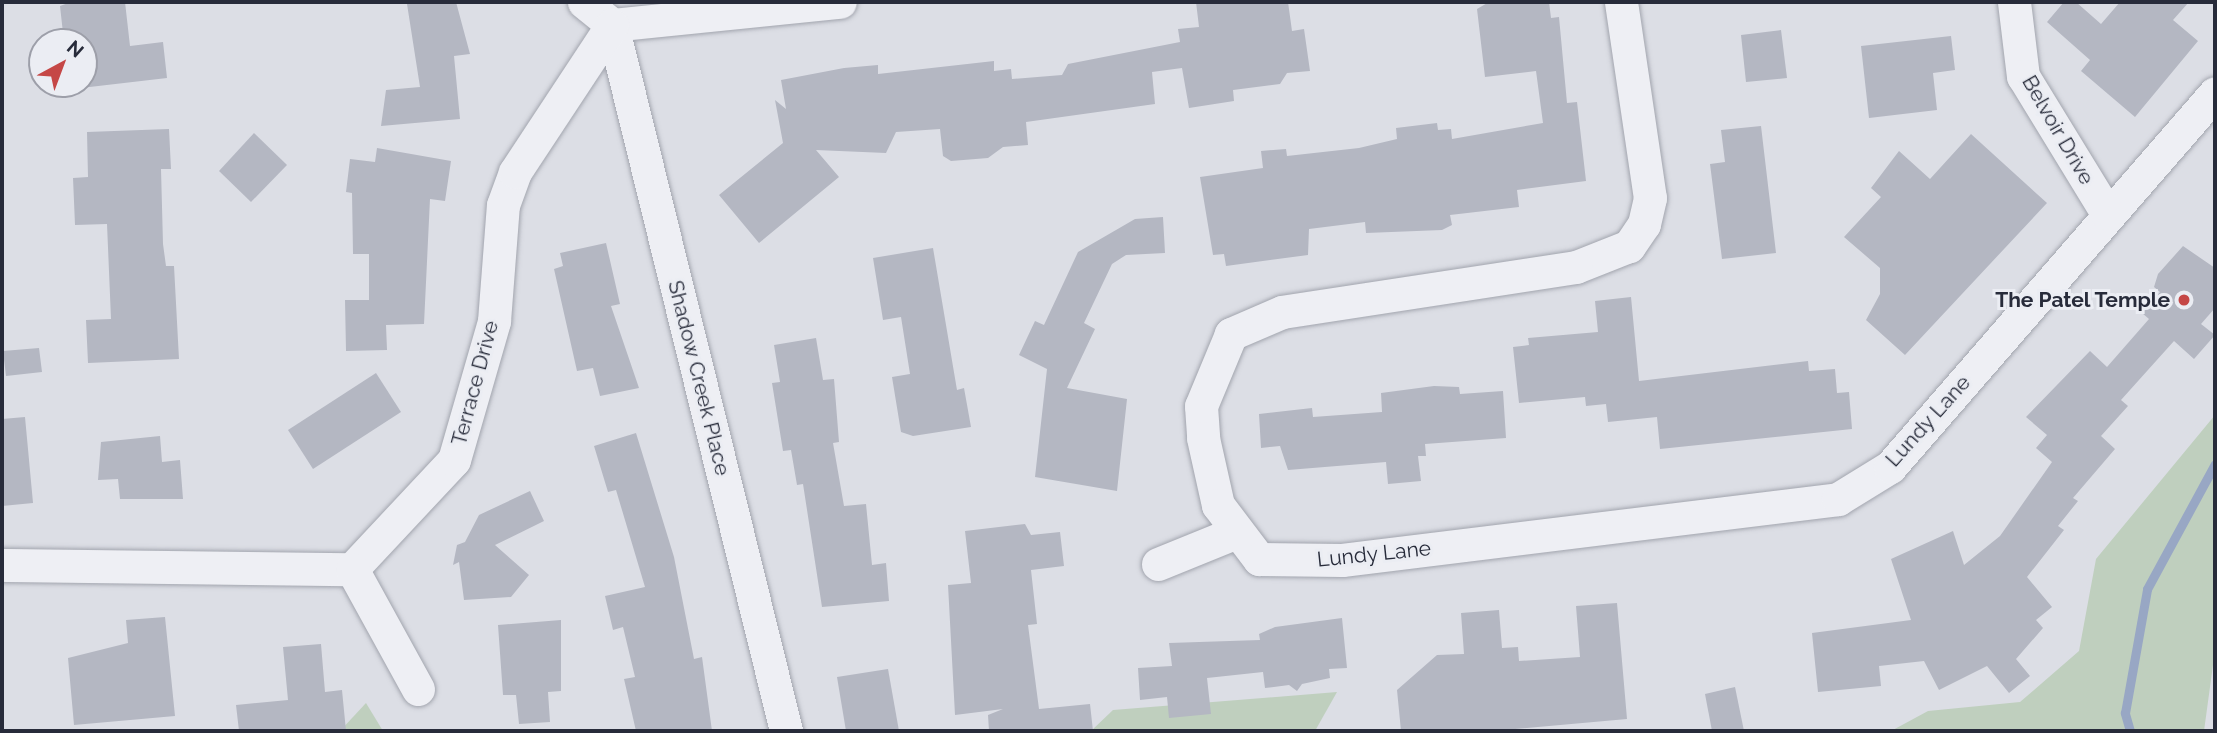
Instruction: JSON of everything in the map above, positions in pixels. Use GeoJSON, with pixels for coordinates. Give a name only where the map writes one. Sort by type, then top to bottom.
{"type":"FeatureCollection","features":[{"type":"Feature","properties":{"kind":"street"},"geometry":{"type":"LineString","coordinates":[[584,2],[612,25],[840,2]]}},
{"type":"Feature","properties":{"kind":"street","name":"Lundy Lane"},"geometry":{"type":"LineString","coordinates":[[1621,2],[1650,198],[1644,225],[1629,246],[1576,267],[1282,312],[1231,334],[1201,406],[1218,505],[1259,559],[1342,560],[1838,499],[1890,467],[2215,93]]}},
{"type":"Feature","properties":{"kind":"street","name":"Belvoir Drive"},"geometry":{"type":"LineString","coordinates":[[2014,2],[2023,76],[2108,213]]}},
{"type":"Feature","properties":{"kind":"street","name":"Terrace Drive"},"geometry":{"type":"LineString","coordinates":[[352,569],[454,460],[494,321],[503,205],[515,172],[612,25]]}},
{"type":"Feature","properties":{"kind":"street","name":"Shadow Creek Place"},"geometry":{"type":"LineString","coordinates":[[612,25],[786,731]]}},
{"type":"Feature","properties":{"kind":"street"},"geometry":{"type":"LineString","coordinates":[[1158,564],[1237,532]]}},
{"type":"Feature","properties":{"kind":"street"},"geometry":{"type":"LineString","coordinates":[[2,565],[352,569],[418,689]]}},
{"type":"Feature","properties":{"kind":"green space"},"geometry":{"type":"Polygon","coordinates":[[[2215,415],[2213,665],[2204,731],[1891,731],[1928,711],[2020,702],[2079,651],[2096,559],[2215,415]]]}},
{"type":"Feature","properties":{"kind":"green space"},"geometry":{"type":"Polygon","coordinates":[[[1337,692],[1315,731],[1091,731],[1113,710],[1337,692]]]}},
{"type":"Feature","properties":{"kind":"green space"},"geometry":{"type":"Polygon","coordinates":[[[366,703],[383,731],[340,731],[366,703]]]}},
{"type":"Feature","properties":{"kind":"building"},"geometry":{"type":"Polygon","coordinates":[[[71,2],[125,2],[130,46],[163,42],[167,78],[98,86],[98,28],[62,28],[60,6],[71,2]]]}},
{"type":"Feature","properties":{"kind":"building"},"geometry":{"type":"Polygon","coordinates":[[[456,2],[470,54],[454,56],[460,119],[381,126],[386,90],[420,87],[407,4],[456,2]]]}},
{"type":"Feature","properties":{"kind":"building"},"geometry":{"type":"Polygon","coordinates":[[[1196,2],[1288,2],[1292,31],[1304,29],[1310,71],[1287,73],[1280,84],[1233,90],[1234,101],[1189,108],[1182,68],[1152,72],[1155,104],[1026,122],[1028,145],[1003,147],[988,158],[951,161],[943,156],[940,129],[896,132],[886,153],[816,150],[839,177],[759,243],[719,195],[783,143],[775,100],[786,109],[781,80],[844,68],[878,65],[878,74],[994,61],[994,71],[1011,69],[1012,79],[1062,75],[1068,64],[1180,42],[1178,29],[1199,27],[1196,2]]]}},
{"type":"Feature","properties":{"kind":"building"},"geometry":{"type":"Polygon","coordinates":[[[1489,2],[1549,2],[1551,18],[1559,17],[1567,103],[1577,102],[1586,181],[1517,190],[1519,207],[1450,215],[1452,225],[1442,230],[1366,233],[1365,222],[1309,229],[1308,255],[1226,266],[1224,254],[1213,255],[1200,177],[1263,168],[1261,151],[1286,149],[1287,156],[1359,148],[1397,139],[1396,128],[1437,123],[1438,130],[1451,129],[1452,139],[1543,123],[1536,71],[1485,77],[1477,9],[1489,2]]]}},
{"type":"Feature","properties":{"kind":"building"},"geometry":{"type":"Polygon","coordinates":[[[2064,2],[2076,2],[2101,24],[2120,2],[2189,2],[2173,20],[2198,41],[2135,117],[2081,71],[2090,60],[2047,22],[2064,2]]]}},
{"type":"Feature","properties":{"kind":"building"},"geometry":{"type":"Polygon","coordinates":[[[1781,30],[1787,78],[1746,82],[1741,35],[1781,30]]]}},
{"type":"Feature","properties":{"kind":"building"},"geometry":{"type":"Polygon","coordinates":[[[1951,36],[1955,70],[1933,73],[1937,110],[1869,118],[1861,46],[1951,36]]]}},
{"type":"Feature","properties":{"kind":"building"},"geometry":{"type":"Polygon","coordinates":[[[1761,126],[1776,253],[1722,259],[1710,164],[1725,162],[1721,130],[1761,126]]]}},
{"type":"Feature","properties":{"kind":"building"},"geometry":{"type":"Polygon","coordinates":[[[169,129],[171,169],[161,169],[163,244],[166,266],[174,266],[179,359],[88,363],[86,320],[111,319],[107,224],[75,225],[73,178],[88,177],[87,132],[169,129]]]}},
{"type":"Feature","properties":{"kind":"building"},"geometry":{"type":"Polygon","coordinates":[[[254,133],[287,165],[251,202],[219,171],[254,133]]]}},
{"type":"Feature","properties":{"kind":"building"},"geometry":{"type":"Polygon","coordinates":[[[1971,134],[2047,203],[1905,355],[1866,320],[1880,294],[1880,268],[1844,237],[1881,197],[1871,188],[1899,151],[1930,179],[1971,134]]]}},
{"type":"Feature","properties":{"kind":"building"},"geometry":{"type":"Polygon","coordinates":[[[377,148],[451,161],[445,201],[430,199],[424,324],[386,325],[387,350],[346,351],[345,300],[369,300],[369,254],[353,254],[352,193],[346,192],[350,159],[375,162],[377,148]]]}},
{"type":"Feature","properties":{"kind":"building"},"geometry":{"type":"Polygon","coordinates":[[[1163,217],[1165,253],[1126,255],[1112,264],[1084,323],[1095,329],[1067,388],[1127,399],[1117,491],[1035,477],[1047,369],[1019,355],[1035,321],[1044,325],[1078,252],[1135,219],[1163,217]]]}},
{"type":"Feature","properties":{"kind":"building"},"geometry":{"type":"Polygon","coordinates":[[[606,243],[620,304],[611,306],[639,388],[600,396],[593,368],[577,371],[554,269],[563,266],[560,253],[606,243]]]}},
{"type":"Feature","properties":{"kind":"building"},"geometry":{"type":"Polygon","coordinates":[[[2183,246],[2215,268],[2215,308],[2201,324],[2215,335],[2194,359],[2174,341],[2121,400],[2128,406],[2101,436],[2115,449],[2073,498],[2078,501],[2058,526],[2064,530],[2027,577],[2052,607],[2036,620],[2043,628],[2016,659],[2030,676],[2009,693],[1987,666],[1939,690],[1924,661],[1879,666],[1881,686],[1818,692],[1812,633],[1911,620],[1891,559],[1953,531],[1964,565],[2000,536],[2052,462],[2036,448],[2047,435],[2026,417],[2090,351],[2107,367],[2149,319],[2142,313],[2160,292],[2154,287],[2158,274],[2183,246]]]}},
{"type":"Feature","properties":{"kind":"building"},"geometry":{"type":"Polygon","coordinates":[[[933,248],[957,390],[964,388],[971,427],[913,436],[901,432],[892,377],[910,374],[901,317],[883,320],[873,258],[933,248]]]}},
{"type":"Feature","properties":{"kind":"building"},"geometry":{"type":"Polygon","coordinates":[[[1631,297],[1639,381],[1808,361],[1809,371],[1835,369],[1837,393],[1849,392],[1852,429],[1660,449],[1657,417],[1608,422],[1606,404],[1586,406],[1585,397],[1519,403],[1513,347],[1529,345],[1528,338],[1598,332],[1595,301],[1631,297]]]}},
{"type":"Feature","properties":{"kind":"building"},"geometry":{"type":"Polygon","coordinates":[[[816,338],[823,380],[834,379],[839,442],[833,443],[844,506],[866,504],[872,565],[886,563],[889,601],[822,607],[803,484],[797,485],[791,450],[783,451],[772,383],[780,382],[774,345],[816,338]]]}},
{"type":"Feature","properties":{"kind":"building"},"geometry":{"type":"Polygon","coordinates":[[[39,348],[42,372],[6,376],[3,351],[39,348]]]}},
{"type":"Feature","properties":{"kind":"building"},"geometry":{"type":"Polygon","coordinates":[[[376,373],[401,412],[313,469],[288,430],[376,373]]]}},
{"type":"Feature","properties":{"kind":"building"},"geometry":{"type":"Polygon","coordinates":[[[1434,386],[1459,387],[1460,394],[1503,391],[1506,438],[1425,444],[1426,456],[1418,456],[1421,481],[1388,484],[1386,462],[1288,470],[1280,446],[1261,448],[1259,414],[1312,408],[1313,417],[1382,412],[1381,393],[1434,386]]]}},
{"type":"Feature","properties":{"kind":"building"},"geometry":{"type":"Polygon","coordinates":[[[25,417],[33,503],[2,506],[2,419],[25,417]]]}},
{"type":"Feature","properties":{"kind":"building"},"geometry":{"type":"Polygon","coordinates":[[[636,433],[674,557],[694,659],[702,657],[712,731],[636,731],[624,679],[635,677],[623,627],[613,630],[605,596],[645,587],[616,490],[608,492],[594,446],[636,433]]]}},
{"type":"Feature","properties":{"kind":"building"},"geometry":{"type":"Polygon","coordinates":[[[160,436],[162,462],[180,460],[183,499],[120,499],[118,479],[98,480],[101,442],[160,436]]]}},
{"type":"Feature","properties":{"kind":"building"},"geometry":{"type":"Polygon","coordinates":[[[530,491],[544,521],[495,545],[529,575],[511,597],[464,600],[459,562],[453,565],[457,545],[465,542],[479,515],[530,491]]]}},
{"type":"Feature","properties":{"kind":"building"},"geometry":{"type":"Polygon","coordinates":[[[1025,524],[1031,535],[1060,532],[1064,566],[1031,570],[1037,624],[1028,625],[1039,709],[1090,704],[1093,731],[989,731],[988,715],[1003,709],[955,715],[948,585],[971,583],[965,531],[1025,524]]]}},
{"type":"Feature","properties":{"kind":"building"},"geometry":{"type":"Polygon","coordinates":[[[1617,603],[1627,719],[1494,731],[1401,731],[1397,690],[1437,655],[1464,654],[1461,613],[1499,610],[1502,648],[1518,647],[1519,661],[1580,657],[1576,606],[1617,603]]]}},
{"type":"Feature","properties":{"kind":"building"},"geometry":{"type":"Polygon","coordinates":[[[165,617],[175,716],[74,725],[68,658],[128,643],[126,620],[165,617]]]}},
{"type":"Feature","properties":{"kind":"building"},"geometry":{"type":"Polygon","coordinates":[[[1342,618],[1347,668],[1329,669],[1330,678],[1302,684],[1297,691],[1289,685],[1265,688],[1263,672],[1207,678],[1211,714],[1169,718],[1167,697],[1140,700],[1138,668],[1172,666],[1169,643],[1260,640],[1259,634],[1275,627],[1342,618]]]}},
{"type":"Feature","properties":{"kind":"building"},"geometry":{"type":"Polygon","coordinates":[[[561,620],[561,691],[548,692],[550,722],[519,724],[516,695],[503,695],[498,625],[561,620]]]}},
{"type":"Feature","properties":{"kind":"building"},"geometry":{"type":"Polygon","coordinates":[[[321,644],[325,692],[342,690],[346,731],[239,731],[236,705],[288,700],[283,647],[321,644]]]}},
{"type":"Feature","properties":{"kind":"building"},"geometry":{"type":"Polygon","coordinates":[[[888,669],[899,731],[846,731],[837,677],[888,669]]]}},
{"type":"Feature","properties":{"kind":"building"},"geometry":{"type":"Polygon","coordinates":[[[1735,687],[1744,731],[1712,731],[1705,694],[1735,687]]]}},
{"type":"Feature","properties":{"kind":"waterway"},"geometry":{"type":"LineString","coordinates":[[2130,731],[2125,713],[2147,589],[2215,464]]}},
{"type":"Feature","properties":{"kind":"place","name":"The Patel Temple"},"geometry":{"type":"Point","coordinates":[2184,300]}}]}
